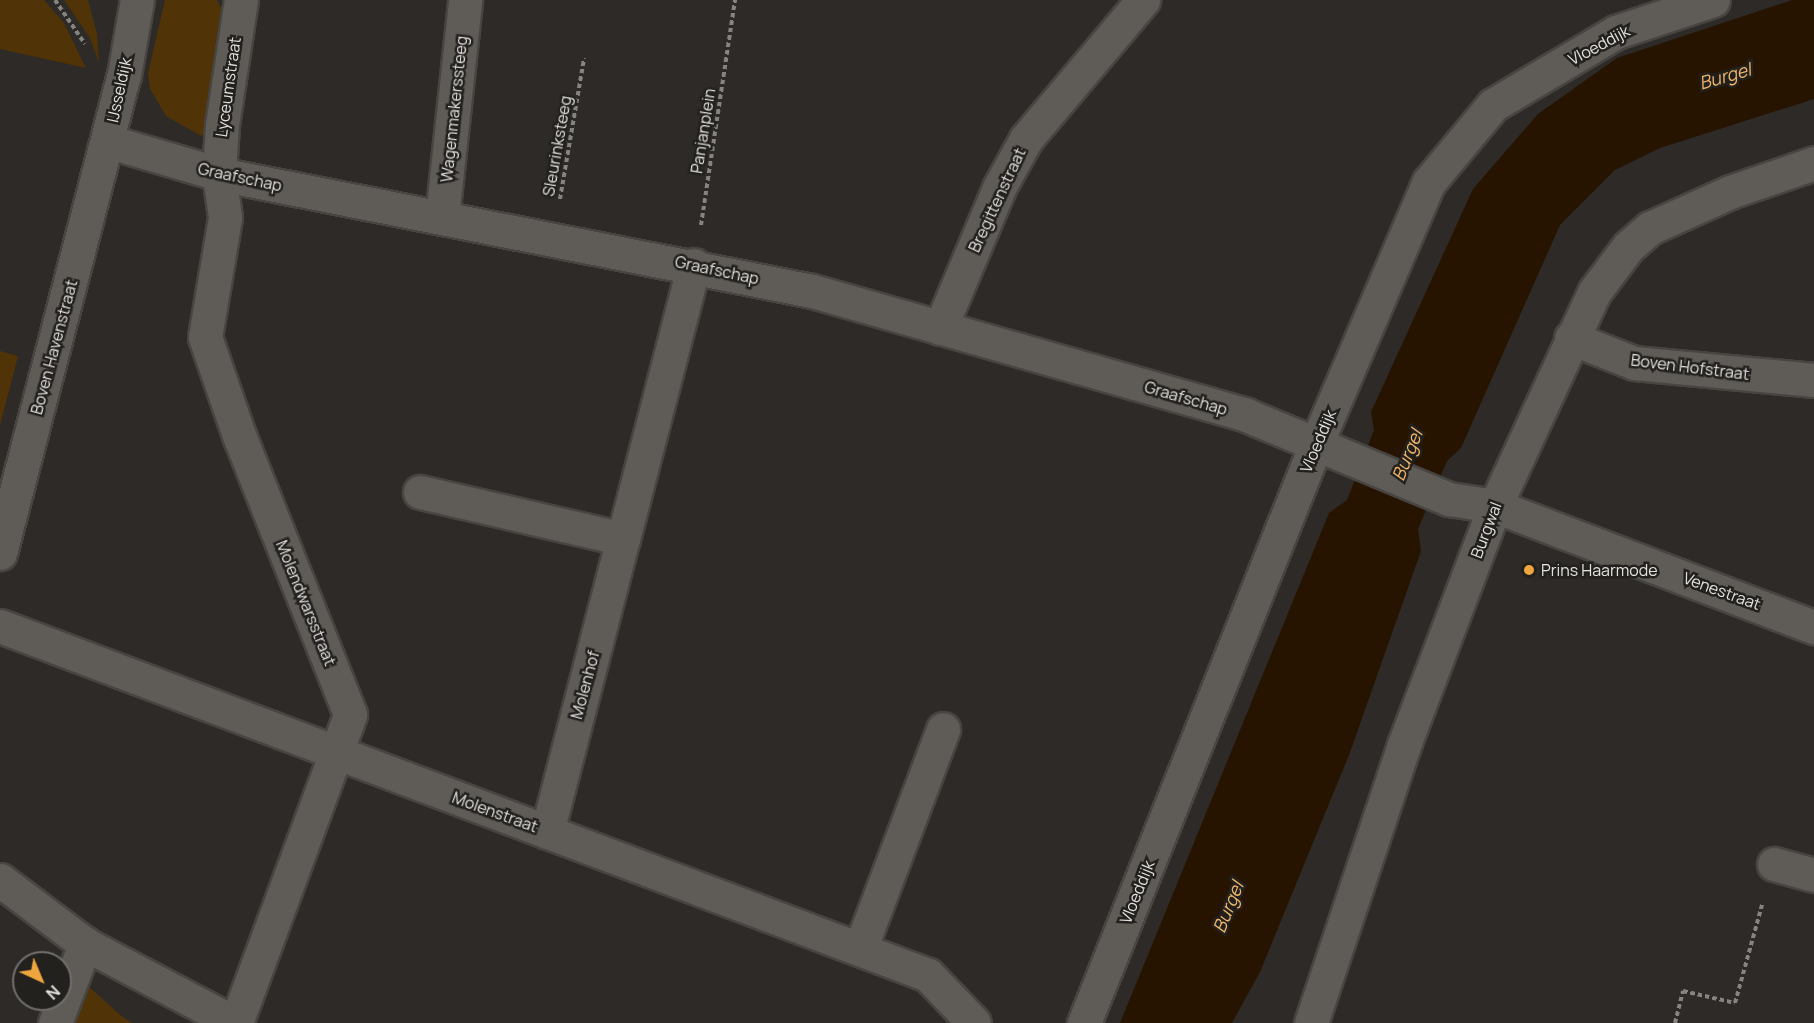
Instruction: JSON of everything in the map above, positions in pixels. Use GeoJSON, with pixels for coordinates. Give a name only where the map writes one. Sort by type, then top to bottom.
{"type":"FeatureCollection","features":[{"type":"Feature","properties":{"kind":"street","name":"IJsseldijk"},"geometry":{"type":"LineString","coordinates":[[121,0],[130,38]]}},
{"type":"Feature","properties":{"kind":"street","name":"IJsseldijk"},"geometry":{"type":"LineString","coordinates":[[107,141],[137,0]]}},
{"type":"Feature","properties":{"kind":"street","name":"Lyceumstraat"},"geometry":{"type":"LineString","coordinates":[[219,174],[222,125],[241,0]]}},
{"type":"Feature","properties":{"kind":"street","name":"Wagenmakerssteeg"},"geometry":{"type":"LineString","coordinates":[[442,217],[465,0]]}},
{"type":"Feature","properties":{"kind":"street","name":"Bregittenstraat"},"geometry":{"type":"LineString","coordinates":[[940,328],[999,188],[1026,139],[1143,0]]}},
{"type":"Feature","properties":{"kind":"street","name":"Vloeddijk"},"geometry":{"type":"LineString","coordinates":[[1084,1023],[1316,444],[1429,182],[1493,105],[1616,32],[1713,0]]}},
{"type":"Feature","properties":{"kind":"street","name":"Graafschap"},"geometry":{"type":"LineString","coordinates":[[107,141],[219,174],[694,265],[812,291],[1246,416],[1449,499]]}},
{"type":"Feature","properties":{"kind":"street","name":"Boven Havenstraat"},"geometry":{"type":"LineString","coordinates":[[0,553],[107,141]]}},
{"type":"Feature","properties":{"kind":"street","name":"Burgwal"},"geometry":{"type":"LineString","coordinates":[[1311,1023],[1404,745],[1494,507],[1570,338],[1595,291],[1628,247],[1650,228],[1730,192],[1814,163]]}},
{"type":"Feature","properties":{"kind":"street","name":"Molendwarsstraat"},"geometry":{"type":"LineString","coordinates":[[219,174],[225,217],[205,337],[240,438],[350,714],[236,1023]]}},
{"type":"Feature","properties":{"kind":"street","name":"Molenhof"},"geometry":{"type":"LineString","coordinates":[[547,832],[694,265]]}},
{"type":"Feature","properties":{"kind":"street","name":"Boven Hofstraat"},"geometry":{"type":"LineString","coordinates":[[1570,338],[1634,363],[1814,380]]}},
{"type":"Feature","properties":{"kind":"street"},"geometry":{"type":"LineString","coordinates":[[420,492],[623,539]]}},
{"type":"Feature","properties":{"kind":"street","name":"Venestraat"},"geometry":{"type":"LineString","coordinates":[[1449,499],[1494,507],[1814,627]]}},
{"type":"Feature","properties":{"kind":"street","name":"Molenstraat"},"geometry":{"type":"LineString","coordinates":[[0,626],[928,975],[974,1023]]}},
{"type":"Feature","properties":{"kind":"street"},"geometry":{"type":"LineString","coordinates":[[860,949],[943,729]]}},
{"type":"Feature","properties":{"kind":"street"},"geometry":{"type":"LineString","coordinates":[[1774,864],[1814,875]]}},
{"type":"Feature","properties":{"kind":"street"},"geometry":{"type":"LineString","coordinates":[[0,880],[85,944],[236,1023]]}},
{"type":"Feature","properties":{"kind":"street"},"geometry":{"type":"LineString","coordinates":[[55,1023],[85,944]]}},
{"type":"Feature","properties":{"kind":"path","name":"Panjanplein"},"geometry":{"type":"LineString","coordinates":[[694,265],[735,0]]}},
{"type":"Feature","properties":{"kind":"path","name":"Sleurinksteeg"},"geometry":{"type":"LineString","coordinates":[[554,238],[584,58]]}},
{"type":"Feature","properties":{"kind":"path"},"geometry":{"type":"LineString","coordinates":[[1675,1023],[1683,991],[1736,1003],[1774,864]]}},
{"type":"Feature","properties":{"kind":"shaded area"},"geometry":{"type":"Polygon","coordinates":[[[0,0],[44,0],[64,23],[86,68],[0,49],[0,0]]]}},
{"type":"Feature","properties":{"kind":"shaded area"},"geometry":{"type":"Polygon","coordinates":[[[64,0],[88,0],[97,34],[99,63],[90,38],[64,0]]]}},
{"type":"Feature","properties":{"kind":"shaded area"},"geometry":{"type":"Polygon","coordinates":[[[165,0],[217,0],[224,13],[207,132],[201,136],[166,116],[150,89],[148,73],[165,0]]]}},
{"type":"Feature","properties":{"kind":"shaded area"},"geometry":{"type":"Polygon","coordinates":[[[0,351],[18,356],[0,426],[0,351]]]}},
{"type":"Feature","properties":{"kind":"shaded area"},"geometry":{"type":"Polygon","coordinates":[[[85,983],[119,1014],[132,1023],[72,1023],[85,983]]]}},
{"type":"Feature","properties":{"kind":"water","name":"Burgel"},"geometry":{"type":"Polygon","coordinates":[[[1792,0],[1814,0],[1814,99],[1660,148],[1615,170],[1560,225],[1461,448],[1447,461],[1418,529],[1421,551],[1349,755],[1260,972],[1232,1023],[1120,1023],[1329,513],[1347,500],[1374,430],[1371,412],[1473,189],[1538,114],[1617,58],[1792,0]]]}},
{"type":"Feature","properties":{"kind":"place","name":"Prins Haarmode"},"geometry":{"type":"Point","coordinates":[1529,570]}}]}
